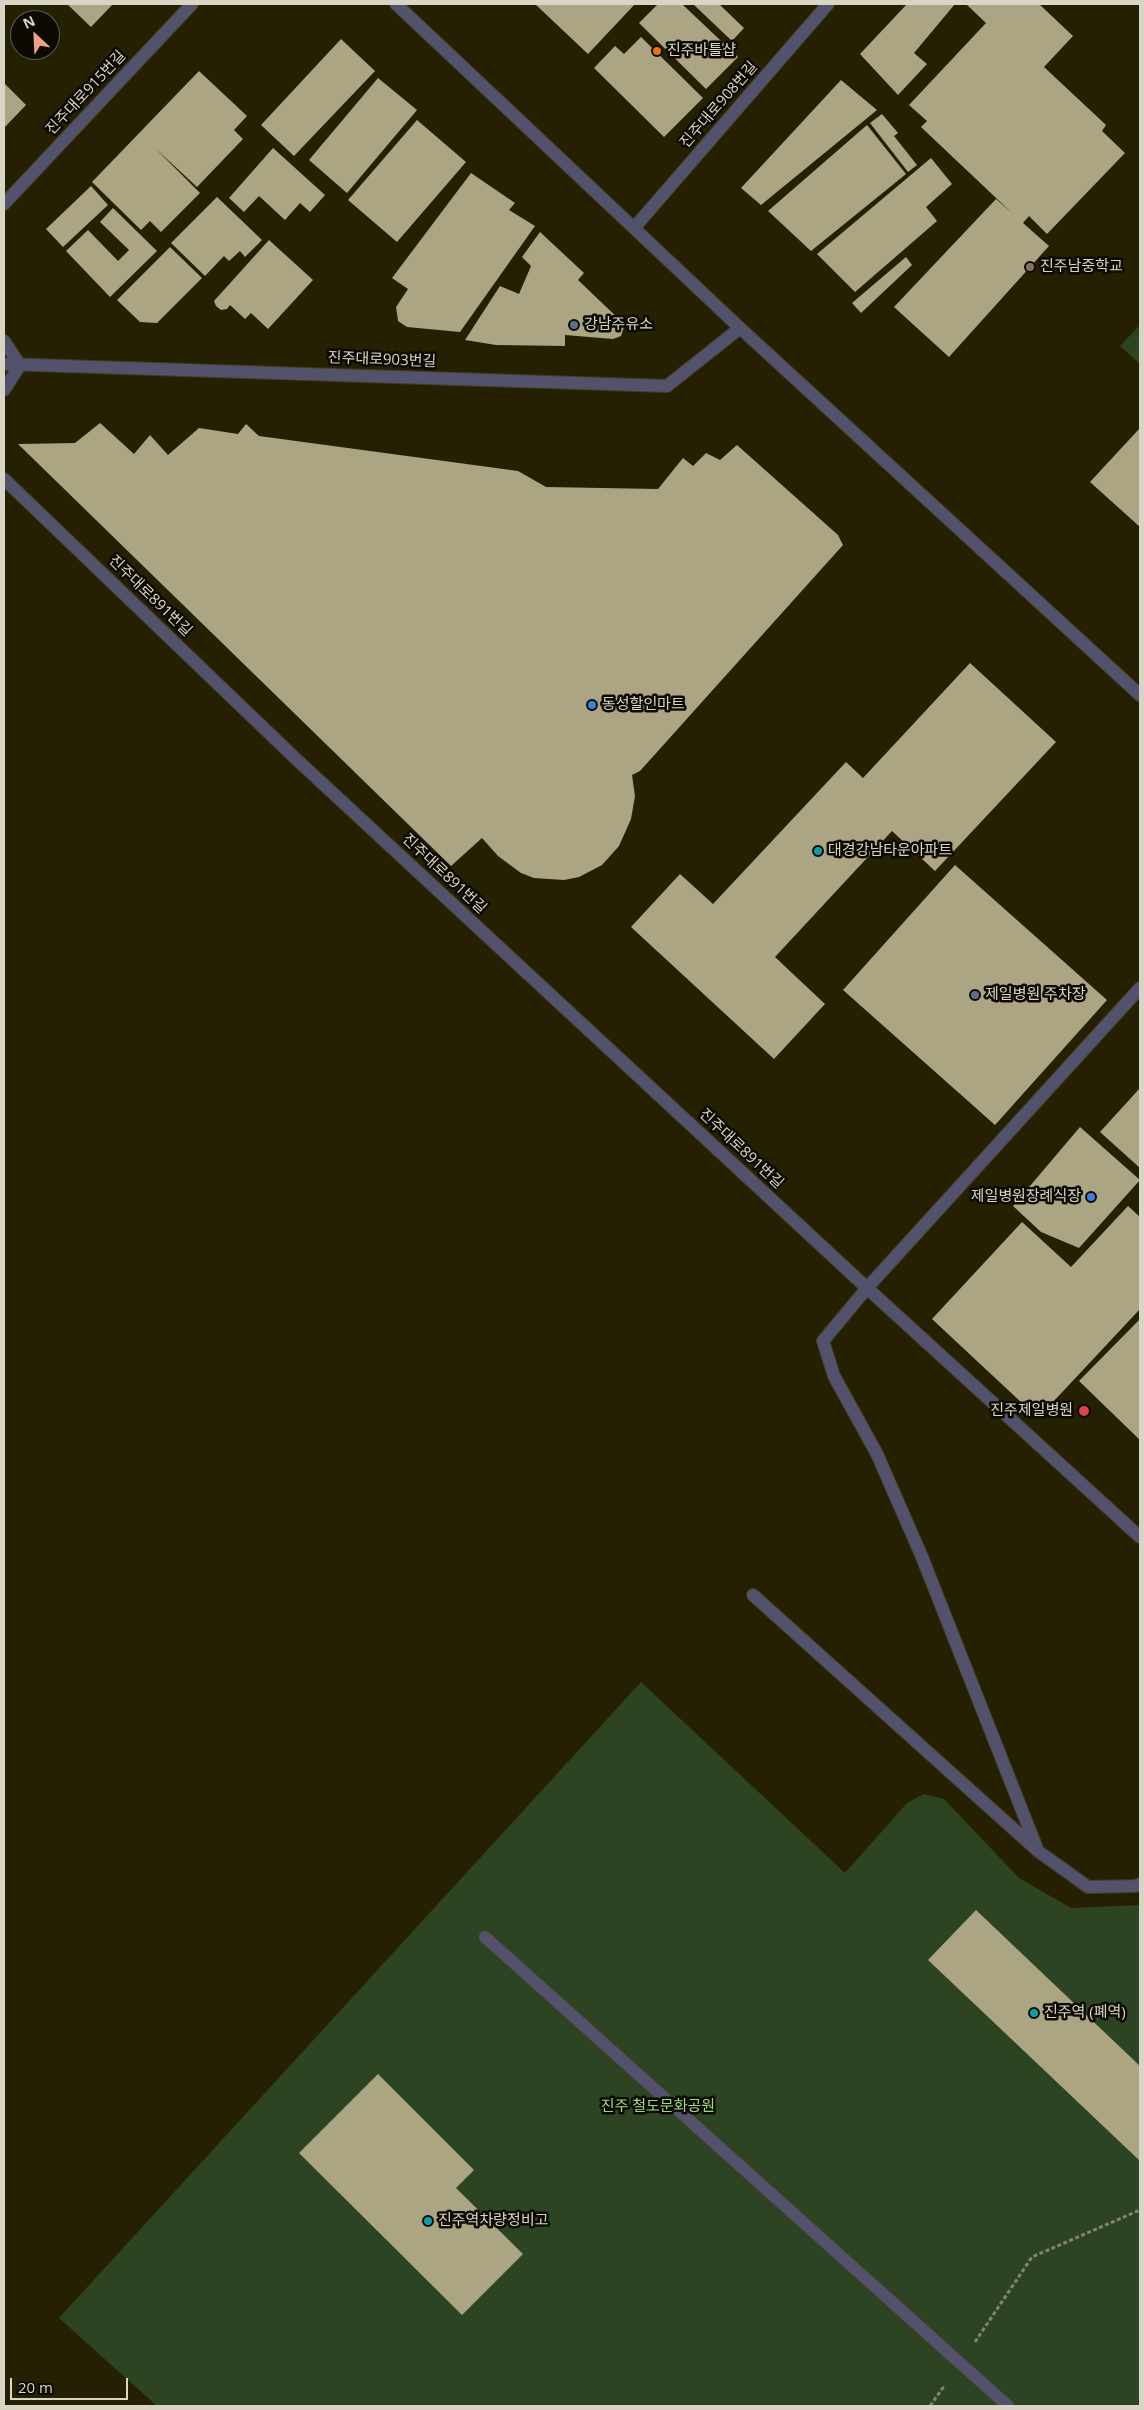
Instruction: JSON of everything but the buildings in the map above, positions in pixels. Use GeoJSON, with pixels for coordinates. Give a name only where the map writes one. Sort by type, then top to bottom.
{"type":"FeatureCollection","features":[{"type":"Feature","properties":{"kind":"street","name":"진주대로915번길"},"geometry":{"type":"LineString","coordinates":[[4,204],[192,4]]}},
{"type":"Feature","properties":{"kind":"street"},"geometry":{"type":"LineString","coordinates":[[396,4],[740,328],[1140,695]]}},
{"type":"Feature","properties":{"kind":"street","name":"진주대로908번길"},"geometry":{"type":"LineString","coordinates":[[634,228],[828,4]]}},
{"type":"Feature","properties":{"kind":"street","name":"진주대로903번길"},"geometry":{"type":"LineString","coordinates":[[4,364],[667,386],[740,328]]}},
{"type":"Feature","properties":{"kind":"street"},"geometry":{"type":"LineString","coordinates":[[4,341],[20,365],[4,390]]}},
{"type":"Feature","properties":{"kind":"street","name":"진주대로891번길"},"geometry":{"type":"LineString","coordinates":[[4,479],[309,772],[867,1288],[1140,1537]]}},
{"type":"Feature","properties":{"kind":"street"},"geometry":{"type":"LineString","coordinates":[[1038,1851],[922,1557],[877,1454],[834,1376],[823,1341],[867,1288],[1140,988]]}},
{"type":"Feature","properties":{"kind":"street"},"geometry":{"type":"LineString","coordinates":[[753,1595],[1038,1851],[1088,1886],[1136,1886],[1140,1884]]}},
{"type":"Feature","properties":{"kind":"street"},"geometry":{"type":"LineString","coordinates":[[485,1937],[1008,2406]]}},
{"type":"Feature","properties":{"kind":"path"},"geometry":{"type":"LineString","coordinates":[[930,2406],[1032,2257],[1140,2210]]}},
{"type":"Feature","properties":{"kind":"green space"},"geometry":{"type":"Polygon","coordinates":[[[1140,325],[1140,364],[1120,346],[1140,325]]]}},
{"type":"Feature","properties":{"kind":"green space","name":"진주 철도문화공원"},"geometry":{"type":"Polygon","coordinates":[[[641,1682],[845,1873],[907,1803],[924,1794],[944,1799],[1019,1878],[1071,1908],[1140,1905],[1140,2406],[157,2406],[59,2318],[641,1682]]]}},
{"type":"Feature","properties":{"kind":"place","name":"진주바틀샵"},"geometry":{"type":"Point","coordinates":[657,51]}},
{"type":"Feature","properties":{"kind":"place","name":"진주남중학교"},"geometry":{"type":"Point","coordinates":[1030,267]}},
{"type":"Feature","properties":{"kind":"place","name":"강남주유소"},"geometry":{"type":"Point","coordinates":[574,325]}},
{"type":"Feature","properties":{"kind":"place","name":"동성할인마트"},"geometry":{"type":"Point","coordinates":[592,705]}},
{"type":"Feature","properties":{"kind":"place","name":"대경강남타운아파트"},"geometry":{"type":"Point","coordinates":[818,851]}},
{"type":"Feature","properties":{"kind":"place","name":"제일병원 주차장"},"geometry":{"type":"Point","coordinates":[975,995]}},
{"type":"Feature","properties":{"kind":"place","name":"제일병원장례식장"},"geometry":{"type":"Point","coordinates":[1091,1197]}},
{"type":"Feature","properties":{"kind":"place","name":"진주제일병원"},"geometry":{"type":"Point","coordinates":[1084,1411]}},
{"type":"Feature","properties":{"kind":"place","name":"진주역 (폐역)"},"geometry":{"type":"Point","coordinates":[1034,2013]}},
{"type":"Feature","properties":{"kind":"place","name":"진주역차량정비고"},"geometry":{"type":"Point","coordinates":[428,2221]}}]}
